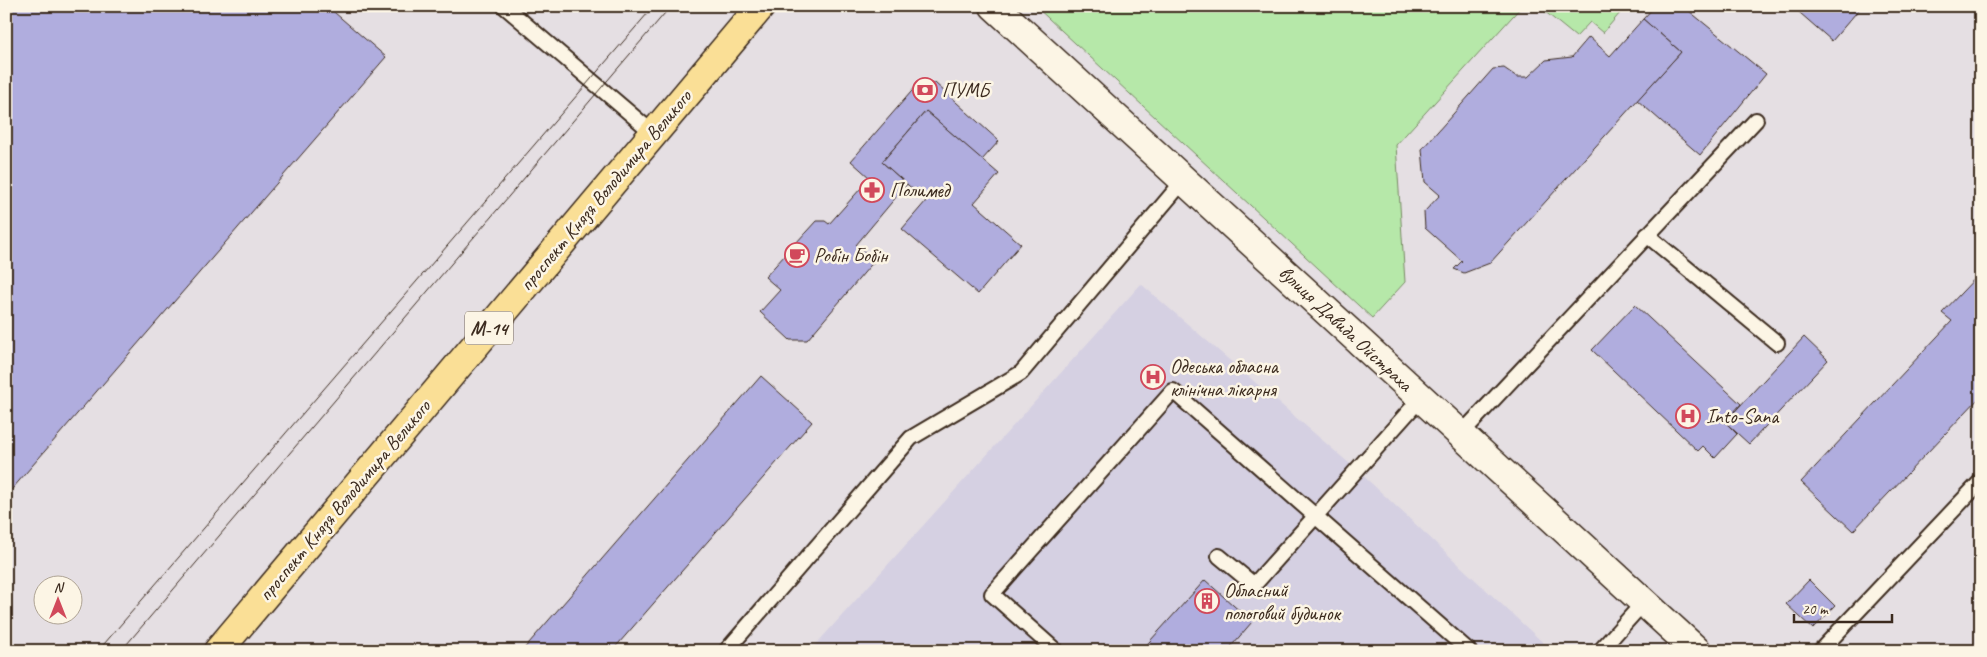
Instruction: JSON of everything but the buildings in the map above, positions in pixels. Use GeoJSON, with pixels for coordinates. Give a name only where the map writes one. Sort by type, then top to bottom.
{"type":"FeatureCollection","features":[{"type":"Feature","properties":{"kind":"highway","name":"проспект Князя Володимира Великого"},"geometry":{"type":"LineString","coordinates":[[218,651],[761,6]]}},
{"type":"Feature","properties":{"kind":"street","name":"вулиця Давида Ойстраха"},"geometry":{"type":"LineString","coordinates":[[994,6],[1697,651]]}},
{"type":"Feature","properties":{"kind":"lane"},"geometry":{"type":"LineString","coordinates":[[504,6],[653,133]]}},
{"type":"Feature","properties":{"kind":"lane"},"geometry":{"type":"LineString","coordinates":[[1461,434],[1756,120]]}},
{"type":"Feature","properties":{"kind":"lane"},"geometry":{"type":"LineString","coordinates":[[726,651],[911,438],[1021,373],[1184,180]]}},
{"type":"Feature","properties":{"kind":"lane"},"geometry":{"type":"LineString","coordinates":[[1647,235],[1777,343]]}},
{"type":"Feature","properties":{"kind":"lane"},"geometry":{"type":"LineString","coordinates":[[1056,651],[992,594],[1172,391],[1469,651]]}},
{"type":"Feature","properties":{"kind":"lane"},"geometry":{"type":"LineString","coordinates":[[1219,556],[1254,585],[1421,398]]}},
{"type":"Feature","properties":{"kind":"lane"},"geometry":{"type":"LineString","coordinates":[[1820,651],[1981,481]]}},
{"type":"Feature","properties":{"kind":"lane"},"geometry":{"type":"LineString","coordinates":[[1600,651],[1644,602]]}},
{"type":"Feature","properties":{"kind":"shaded area","name":"Одеська обласна клінічна лікарня"},"geometry":{"type":"Polygon","coordinates":[[[1141,284],[1357,470],[1552,651],[810,651],[1141,284]]]}},
{"type":"Feature","properties":{"kind":"green space"},"geometry":{"type":"Polygon","coordinates":[[[1035,6],[1522,6],[1396,145],[1405,282],[1372,318],[1035,6]]]}},
{"type":"Feature","properties":{"kind":"green space"},"geometry":{"type":"Polygon","coordinates":[[[1538,6],[1626,6],[1603,33],[1590,22],[1576,37],[1538,6]]]}},
{"type":"Feature","properties":{"kind":"tram line"},"geometry":{"type":"LineString","coordinates":[[98,651],[654,6]]}},
{"type":"Feature","properties":{"kind":"tram line"},"geometry":{"type":"LineString","coordinates":[[121,651],[671,6]]}},
{"type":"Feature","properties":{"kind":"place","name":"ПУМБ"},"geometry":{"type":"Point","coordinates":[925,90]}},
{"type":"Feature","properties":{"kind":"place","name":"Полимед"},"geometry":{"type":"Point","coordinates":[872,190]}},
{"type":"Feature","properties":{"kind":"place","name":"Робін Бобін"},"geometry":{"type":"Point","coordinates":[797,255]}},
{"type":"Feature","properties":{"kind":"place","name":"Одеська обласна клінічна лікарня"},"geometry":{"type":"Point","coordinates":[1153,377]}},
{"type":"Feature","properties":{"kind":"place","name":"Into-Sana"},"geometry":{"type":"Point","coordinates":[1688,416]}},
{"type":"Feature","properties":{"kind":"place","name":"Обласний пологовий будинок"},"geometry":{"type":"Point","coordinates":[1207,601]}}]}
